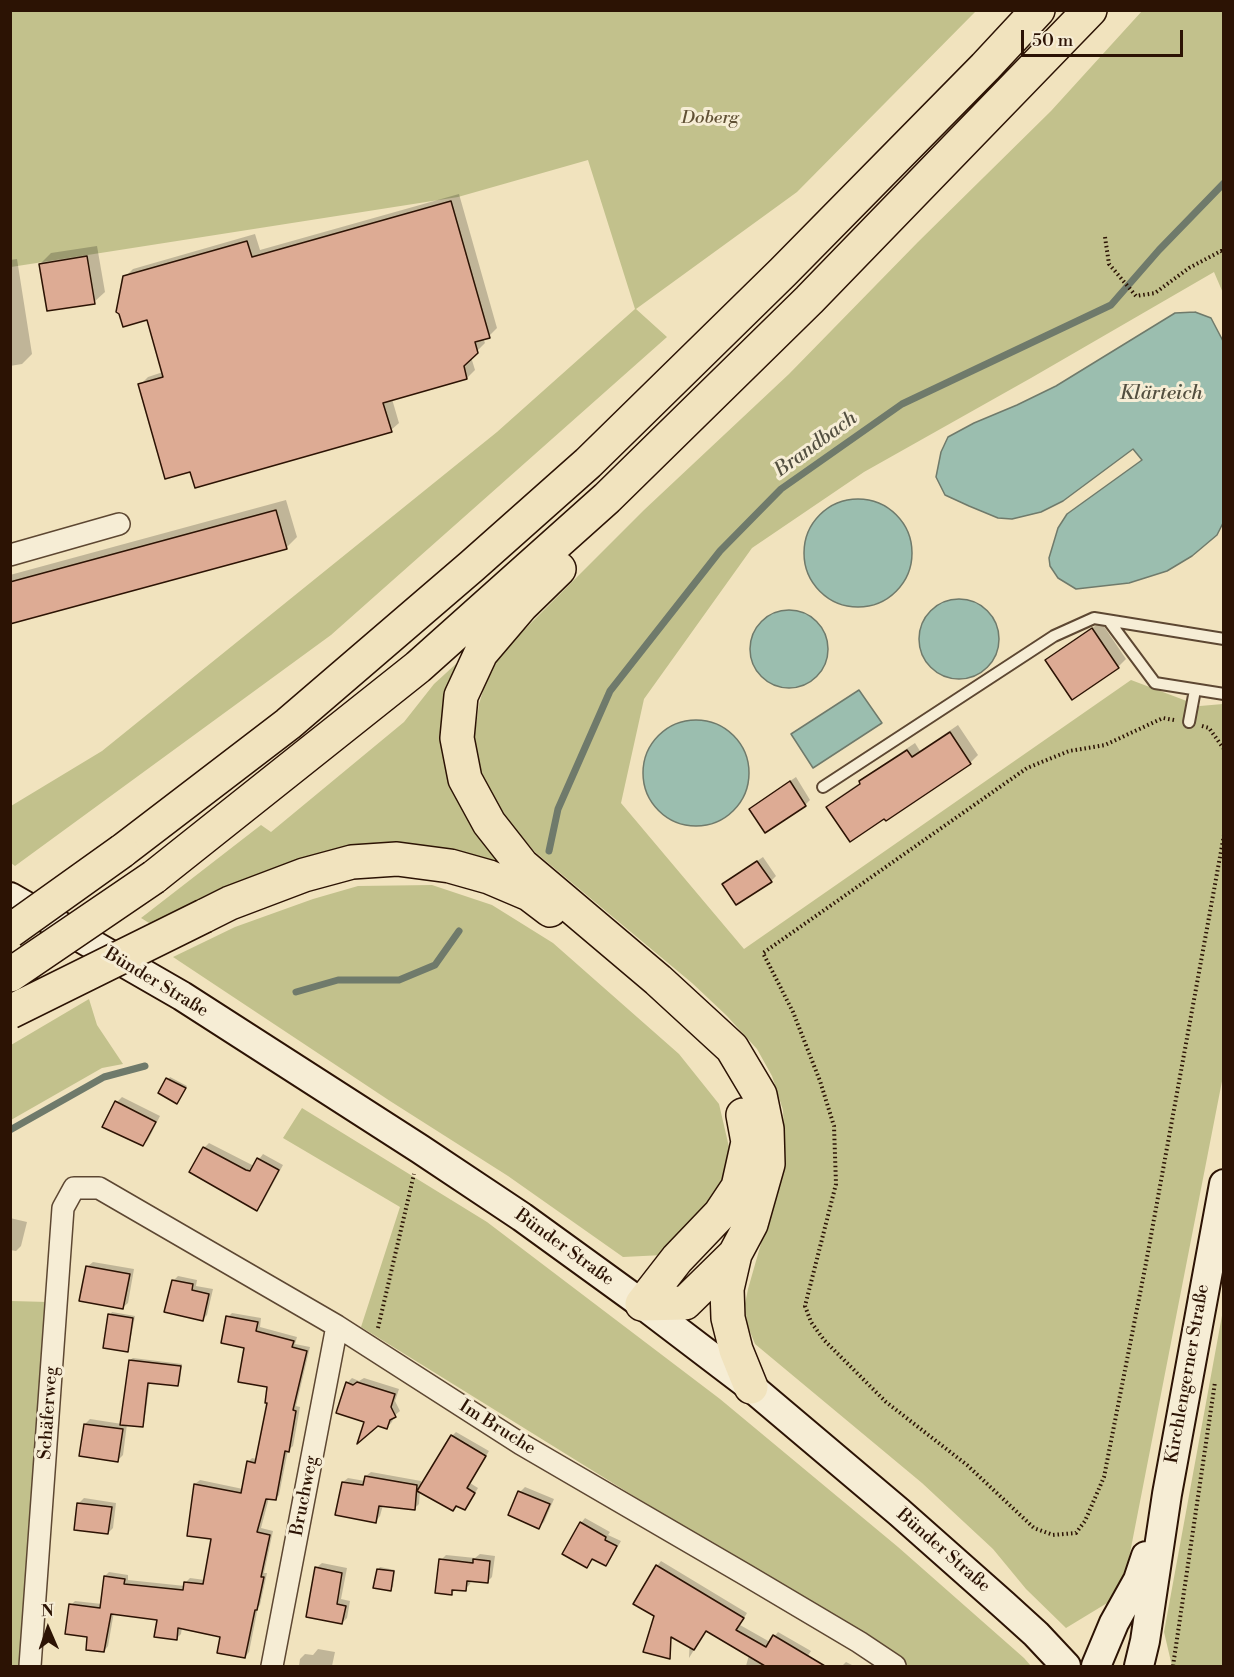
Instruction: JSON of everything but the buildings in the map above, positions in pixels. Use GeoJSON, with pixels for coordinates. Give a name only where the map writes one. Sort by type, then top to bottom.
{"type":"FeatureCollection","features":[{"type":"Feature","properties":{"kind":"highway"},"geometry":{"type":"LineString","coordinates":[[10,931],[122,851],[288,724],[588,463],[783,272],[1038,10]]}},
{"type":"Feature","properties":{"kind":"highway"},"geometry":{"type":"LineString","coordinates":[[10,975],[154,877],[418,667],[607,498],[809,300],[1090,10]]}},
{"type":"Feature","properties":{"kind":"highway"},"geometry":{"type":"LineString","coordinates":[[607,498],[594,536],[521,606],[481,653],[461,696],[457,738],[465,779],[489,824],[522,865],[658,980],[732,1048],[760,1095],[767,1129],[768,1164],[751,1224],[735,1254],[727,1289],[728,1318],[736,1350],[752,1387]]}},
{"type":"Feature","properties":{"kind":"highway"},"geometry":{"type":"LineString","coordinates":[[10,1012],[230,903],[304,875],[352,862],[397,859],[450,866],[489,877],[529,894],[585,936],[684,1026],[718,1061],[740,1100],[748,1142],[738,1187],[720,1214],[677,1259],[642,1304]]}},
{"type":"Feature","properties":{"kind":"highway"},"geometry":{"type":"LineString","coordinates":[[642,1304],[685,1303],[735,1254]]}},
{"type":"Feature","properties":{"kind":"main road","name":"Bünder Straße"},"geometry":{"type":"LineString","coordinates":[[10,897],[182,996],[420,1149],[522,1217],[642,1304],[752,1387],[995,1597],[1036,1634],[1066,1666]]}},
{"type":"Feature","properties":{"kind":"main road","name":"Kirchlengerner Straße"},"geometry":{"type":"LineString","coordinates":[[1138,1666],[1145,1641],[1167,1494],[1224,1184]]}},
{"type":"Feature","properties":{"kind":"main road","name":"Kirchlengerner Straße"},"geometry":{"type":"LineString","coordinates":[[1096,1666],[1114,1623],[1138,1581],[1167,1494]]}},
{"type":"Feature","properties":{"kind":"street"},"geometry":{"type":"LineString","coordinates":[[10,555],[119,524]]}},
{"type":"Feature","properties":{"kind":"street","name":"Schäferweg"},"geometry":{"type":"LineString","coordinates":[[30,1666],[63,1208],[74,1188],[99,1188]]}},
{"type":"Feature","properties":{"kind":"street","name":"Im Bruche"},"geometry":{"type":"LineString","coordinates":[[99,1188],[338,1326],[521,1444],[859,1642],[895,1666]]}},
{"type":"Feature","properties":{"kind":"street","name":"Bruchweg"},"geometry":{"type":"LineString","coordinates":[[272,1666],[338,1326]]}},
{"type":"Feature","properties":{"kind":"lane"},"geometry":{"type":"LineString","coordinates":[[823,787],[1054,636],[1094,618],[1224,639]]}},
{"type":"Feature","properties":{"kind":"lane"},"geometry":{"type":"LineString","coordinates":[[1109,621],[1155,682],[1224,694]]}},
{"type":"Feature","properties":{"kind":"lane"},"geometry":{"type":"LineString","coordinates":[[1189,723],[1196,690]]}},
{"type":"Feature","properties":{"kind":"path"},"geometry":{"type":"LineString","coordinates":[[1105,237],[1109,264],[1136,296],[1155,292],[1188,267],[1221,251],[1224,253]]}},
{"type":"Feature","properties":{"kind":"path"},"geometry":{"type":"LineString","coordinates":[[1224,749],[1209,728],[1163,718],[1105,745],[1069,751],[1027,768],[763,953],[793,1012],[820,1081],[834,1126],[836,1184],[805,1306],[811,1323],[824,1341],[886,1402],[967,1465],[1034,1528],[1053,1535],[1076,1533],[1085,1521],[1104,1477],[1146,1263],[1224,835]]}},
{"type":"Feature","properties":{"kind":"path"},"geometry":{"type":"LineString","coordinates":[[373,1349],[420,1149]]}},
{"type":"Feature","properties":{"kind":"path"},"geometry":{"type":"LineString","coordinates":[[1173,1666],[1216,1373]]}},
{"type":"Feature","properties":{"kind":"green space","name":"Doberg"},"geometry":{"type":"Polygon","coordinates":[[[10,11],[976,11],[797,192],[636,309],[667,337],[331,635],[15,866],[11,863],[11,806],[102,751],[497,432],[635,309],[588,160],[458,197],[11,267],[10,11]]]}},
{"type":"Feature","properties":{"kind":"green space"},"geometry":{"type":"Polygon","coordinates":[[[1142,11],[1223,11],[1223,293],[1214,272],[864,472],[752,548],[644,699],[621,803],[744,949],[1131,680],[1200,706],[1223,704],[1223,1076],[1122,1594],[1066,1628],[1026,1589],[993,1549],[922,1483],[755,1344],[747,1324],[745,1304],[785,1150],[783,1110],[772,1076],[757,1049],[727,1016],[692,983],[535,852],[501,813],[480,773],[474,740],[479,704],[487,678],[498,656],[644,510],[789,374],[1051,111],[1142,11]]]}},
{"type":"Feature","properties":{"kind":"green space"},"geometry":{"type":"Polygon","coordinates":[[[469,652],[450,703],[523,877],[424,851],[154,926],[141,918],[261,825],[271,832],[404,722],[434,684],[469,652]]]}},
{"type":"Feature","properties":{"kind":"green space"},"geometry":{"type":"Polygon","coordinates":[[[432,885],[492,905],[553,943],[679,1054],[719,1104],[729,1147],[720,1193],[663,1255],[623,1257],[508,1176],[173,957],[235,927],[313,899],[358,886],[432,885]]]}},
{"type":"Feature","properties":{"kind":"green space"},"geometry":{"type":"Polygon","coordinates":[[[89,999],[97,1025],[123,1064],[102,1068],[11,1120],[11,1045],[89,999]]]}},
{"type":"Feature","properties":{"kind":"green space"},"geometry":{"type":"Polygon","coordinates":[[[302,1108],[487,1222],[720,1399],[898,1547],[1031,1666],[908,1666],[361,1327],[400,1207],[283,1138],[302,1108]]]}},
{"type":"Feature","properties":{"kind":"green space"},"geometry":{"type":"Polygon","coordinates":[[[11,1301],[48,1302],[31,1666],[11,1666],[11,1301]]]}},
{"type":"Feature","properties":{"kind":"green space"},"geometry":{"type":"Polygon","coordinates":[[[1223,1310],[1223,1666],[1172,1666],[1164,1632],[1223,1310]]]}},
{"type":"Feature","properties":{"kind":"water","name":"Klärteich"},"geometry":{"type":"Polygon","coordinates":[[[1195,312],[1211,318],[1223,341],[1224,521],[1217,535],[1192,556],[1167,571],[1129,583],[1076,589],[1058,578],[1050,566],[1049,558],[1058,528],[1067,514],[1142,460],[1133,449],[1063,501],[1041,512],[1012,519],[998,518],[945,495],[936,477],[941,452],[948,437],[1056,386],[1175,313],[1195,312]]]}},
{"type":"Feature","properties":{"kind":"water"},"geometry":{"type":"Polygon","coordinates":[[[858,499],[879,503],[897,514],[908,532],[912,553],[908,574],[897,592],[879,603],[858,607],[837,603],[819,592],[808,574],[804,553],[808,532],[819,514],[837,503],[858,499]]]}},
{"type":"Feature","properties":{"kind":"water"},"geometry":{"type":"Polygon","coordinates":[[[951,599],[967,599],[988,610],[999,631],[999,647],[988,668],[967,679],[951,679],[937,673],[925,661],[919,647],[919,631],[925,617],[937,605],[951,599]]]}},
{"type":"Feature","properties":{"kind":"water"},"geometry":{"type":"Polygon","coordinates":[[[789,610],[804,613],[821,627],[828,649],[825,664],[811,681],[789,688],[774,685],[757,671],[750,649],[753,634],[767,617],[789,610]]]}},
{"type":"Feature","properties":{"kind":"water"},"geometry":{"type":"Polygon","coordinates":[[[859,690],[882,723],[813,768],[791,734],[859,690]]]}},
{"type":"Feature","properties":{"kind":"water"},"geometry":{"type":"Polygon","coordinates":[[[696,720],[716,724],[734,735],[745,753],[749,773],[745,793],[734,811],[716,822],[696,826],[676,822],[658,811],[647,793],[643,773],[647,753],[658,735],[676,724],[696,720]]]}},
{"type":"Feature","properties":{"kind":"waterway","name":"Brandbach"},"geometry":{"type":"LineString","coordinates":[[549,851],[558,809],[610,691],[720,551],[781,489],[902,404],[1111,305],[1159,250],[1224,183]]}},
{"type":"Feature","properties":{"kind":"waterway","name":"Brandbach"},"geometry":{"type":"LineString","coordinates":[[296,992],[338,980],[399,980],[435,965],[459,931]]}},
{"type":"Feature","properties":{"kind":"waterway","name":"Brandbach"},"geometry":{"type":"LineString","coordinates":[[10,1130],[104,1077],[145,1066]]}}]}
